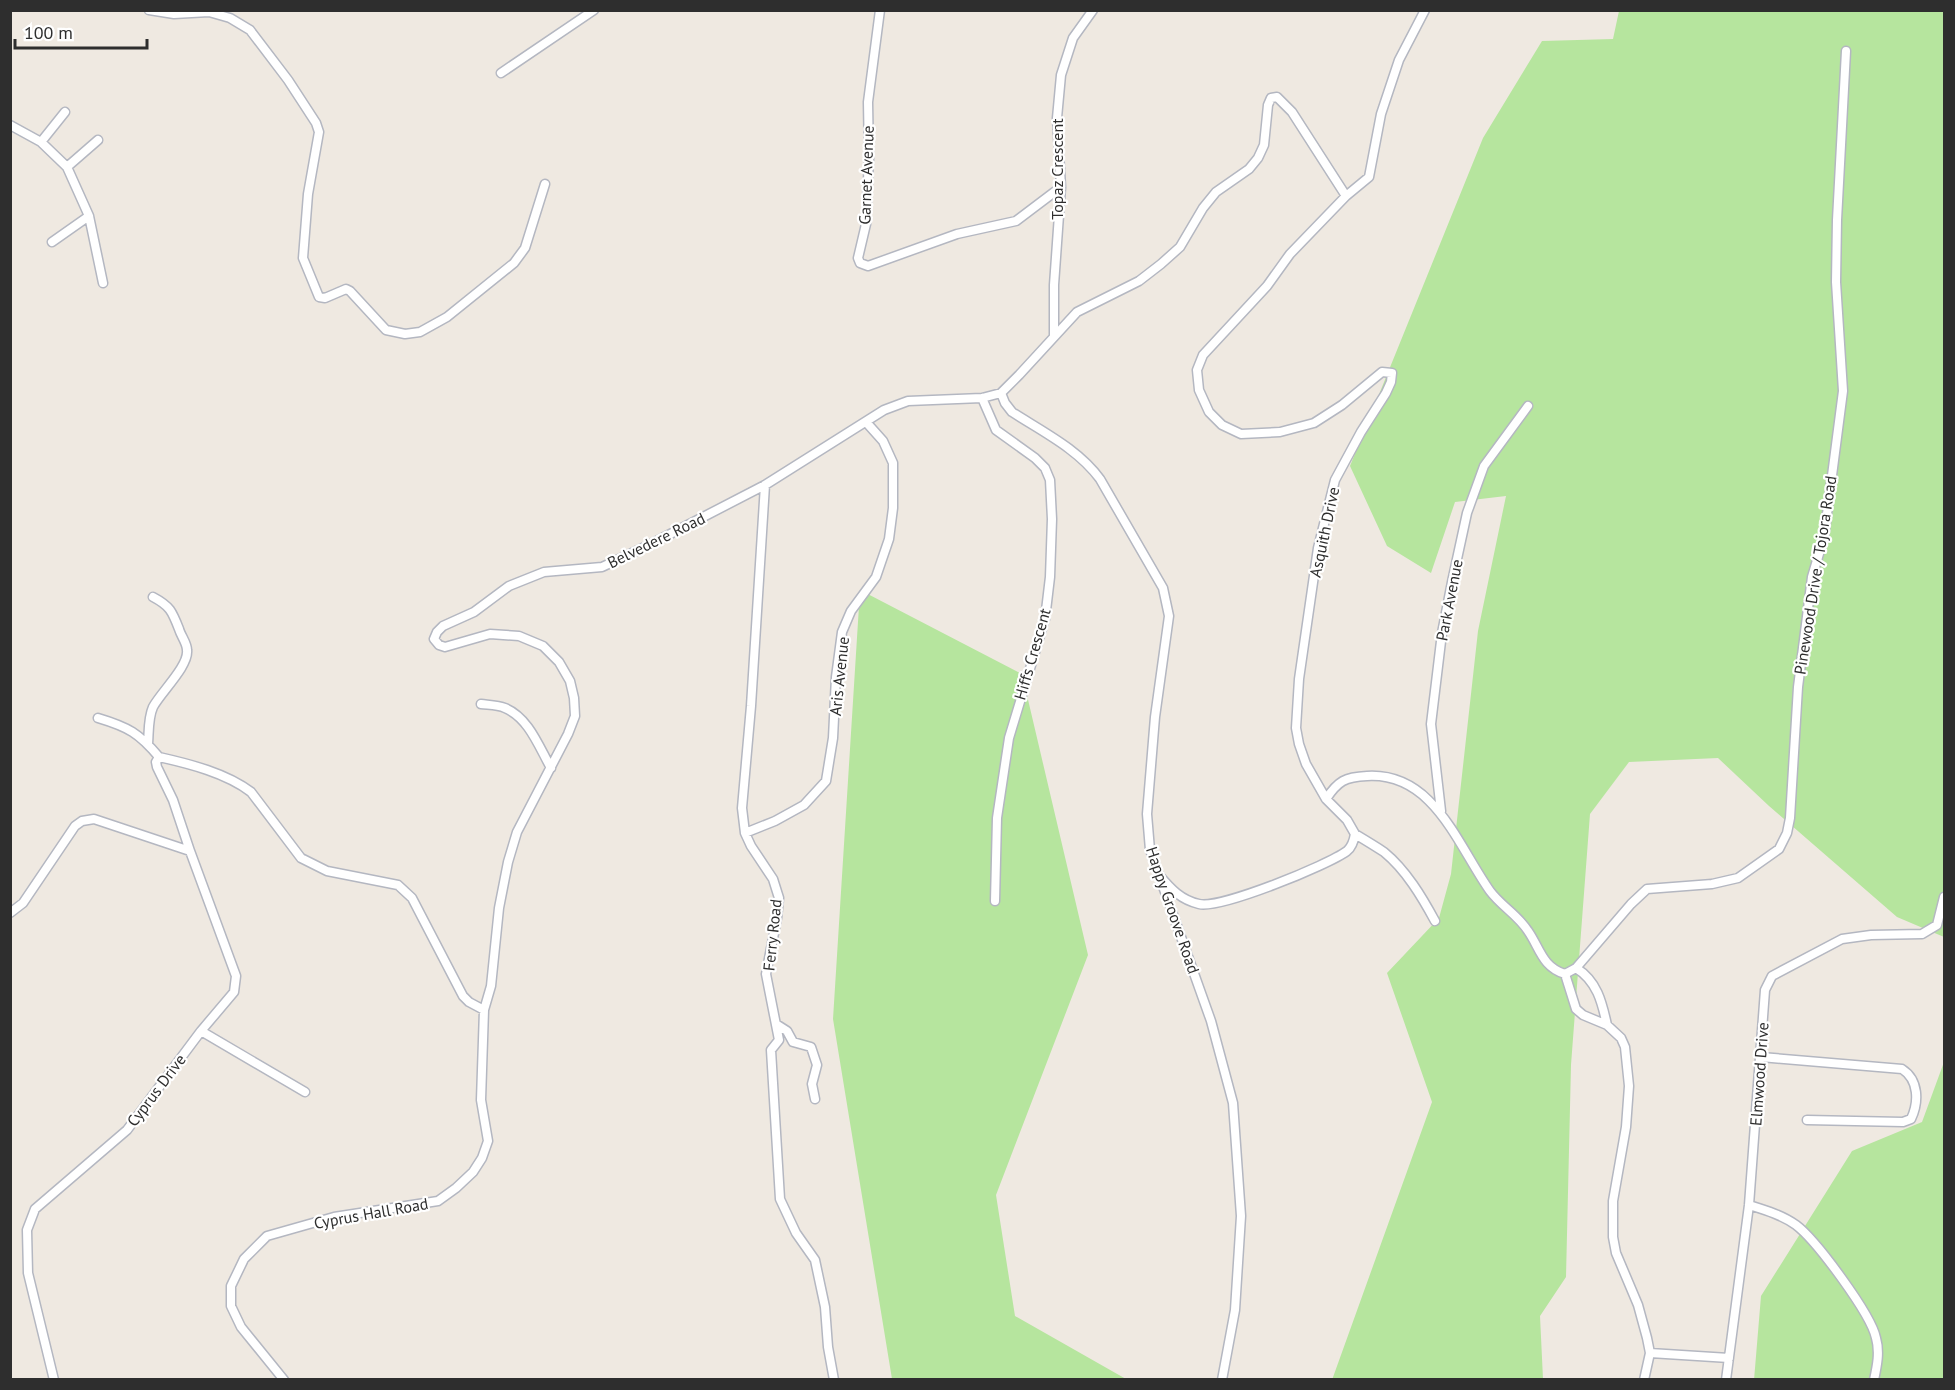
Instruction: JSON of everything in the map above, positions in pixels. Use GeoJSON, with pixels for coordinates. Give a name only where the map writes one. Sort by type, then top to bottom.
{"type":"FeatureCollection","features":[{"type":"Feature","properties":{"kind":"street"},"geometry":{"type":"LineString","coordinates":[[149,10],[174,14],[209,12],[230,18],[250,30],[275,63],[316,123],[319,132],[308,194],[303,258],[319,297],[325,298],[346,289],[386,330],[405,334],[420,332],[447,317],[514,263],[525,248],[545,184]]}},
{"type":"Feature","properties":{"kind":"street"},"geometry":{"type":"LineString","coordinates":[[501,73],[594,10]]}},
{"type":"Feature","properties":{"kind":"street","name":"Garnet Avenue"},"geometry":{"type":"LineString","coordinates":[[880,10],[868,102],[866,224],[858,258],[860,263],[868,266],[957,234],[1016,221],[1061,187]]}},
{"type":"Feature","properties":{"kind":"street","name":"Topaz Crescent"},"geometry":{"type":"LineString","coordinates":[[1054,335],[1055,265],[1061,187],[1057,118],[1061,75],[1073,38],[1093,10]]}},
{"type":"Feature","properties":{"kind":"street"},"geometry":{"type":"LineString","coordinates":[[1001,393],[1077,312],[1139,280],[1180,247],[1203,208],[1216,192],[1249,168],[1258,158],[1264,145],[1268,105],[1271,98],[1277,97],[1282,100],[1292,112],[1346,196],[1369,177],[1381,114],[1399,60],[1425,10]]}},
{"type":"Feature","properties":{"kind":"street","name":"Pinewood Drive / Tojora Road"},"geometry":{"type":"LineString","coordinates":[[1576,968],[1631,904],[1647,889],[1712,884],[1738,878],[1779,849],[1787,833],[1790,818],[1799,676],[1812,577],[1824,537],[1843,391],[1836,282],[1846,51]]}},
{"type":"Feature","properties":{"kind":"street"},"geometry":{"type":"LineString","coordinates":[[41,142],[65,112]]}},
{"type":"Feature","properties":{"kind":"street"},"geometry":{"type":"LineString","coordinates":[[10,125],[41,142],[67,167],[88,216],[103,283]]}},
{"type":"Feature","properties":{"kind":"street"},"geometry":{"type":"LineString","coordinates":[[67,167],[98,140]]}},
{"type":"Feature","properties":{"kind":"street","name":"Asquith Drive"},"geometry":{"type":"LineString","coordinates":[[1346,196],[1290,254],[1267,286],[1203,355],[1197,370],[1199,390],[1209,412],[1222,425],[1241,434],[1280,432],[1314,423],[1383,372],[1392,373],[1386,393],[1361,432],[1335,480],[1318,548],[1299,680],[1296,728],[1306,764],[1326,799],[1347,820],[1355,834]]}},
{"type":"Feature","properties":{"kind":"street"},"geometry":{"type":"LineString","coordinates":[[52,242],[88,216]]}},
{"type":"Feature","properties":{"kind":"street","name":"Belvedere Road"},"geometry":{"type":"LineString","coordinates":[[484,1010],[491,986],[499,908],[508,862],[517,832],[568,734],[575,716],[574,698],[570,681],[559,662],[543,646],[519,636],[490,634],[445,646],[439,645],[434,639],[436,632],[443,626],[474,612],[509,586],[544,572],[602,567],[649,545],[765,485],[884,410],[908,401],[982,398],[1001,393]]}},
{"type":"Feature","properties":{"kind":"street","name":"Happy Groove Road"},"geometry":{"type":"LineString","coordinates":[[1001,393],[1012,412],[1071,449],[1089,464],[1163,588],[1169,616],[1155,717],[1146,814],[1150,850],[1211,1021],[1233,1102],[1241,1216],[1235,1310],[1222,1380]]}},
{"type":"Feature","properties":{"kind":"street","name":"Hiffs Crescent"},"geometry":{"type":"LineString","coordinates":[[982,398],[996,430],[1045,468],[1050,480],[1052,519],[1050,577],[1045,619],[1009,738],[996,818],[995,901]]}},
{"type":"Feature","properties":{"kind":"street","name":"Park Avenue"},"geometry":{"type":"LineString","coordinates":[[1441,811],[1431,724],[1441,643],[1452,582],[1467,513],[1484,466],[1528,406]]}},
{"type":"Feature","properties":{"kind":"street","name":"Aris Avenue"},"geometry":{"type":"LineString","coordinates":[[745,833],[776,821],[804,805],[826,781],[833,738],[836,676],[842,632],[851,611],[876,577],[890,539],[893,463],[883,441],[866,422]]}},
{"type":"Feature","properties":{"kind":"street","name":"Ferry Road"},"geometry":{"type":"LineString","coordinates":[[765,485],[742,808],[745,833],[751,846],[774,879],[779,898],[766,974],[779,1040],[771,1050],[780,1199],[796,1233],[815,1260],[825,1308],[828,1347],[834,1380]]}},
{"type":"Feature","properties":{"kind":"street"},"geometry":{"type":"LineString","coordinates":[[148,744],[150,715],[183,664],[188,648],[167,604],[153,597]]}},
{"type":"Feature","properties":{"kind":"street"},"geometry":{"type":"LineString","coordinates":[[481,704],[504,707],[520,717],[531,731],[551,768]]}},
{"type":"Feature","properties":{"kind":"street"},"geometry":{"type":"LineString","coordinates":[[98,718],[126,727],[148,744],[159,758],[213,772],[244,787],[251,792],[301,858],[314,866],[327,871],[398,885],[405,890],[422,917],[463,996],[484,1010]]}},
{"type":"Feature","properties":{"kind":"street"},"geometry":{"type":"LineString","coordinates":[[159,758],[156,762],[157,767],[173,800],[190,851]]}},
{"type":"Feature","properties":{"kind":"street"},"geometry":{"type":"LineString","coordinates":[[1326,799],[1336,784],[1355,777],[1380,775],[1401,780],[1413,787],[1441,811],[1490,890],[1528,930],[1552,969],[1565,974],[1576,968],[1593,982],[1607,1025]]}},
{"type":"Feature","properties":{"kind":"street"},"geometry":{"type":"LineString","coordinates":[[10,914],[23,903],[75,826],[82,821],[94,819],[190,851]]}},
{"type":"Feature","properties":{"kind":"street"},"geometry":{"type":"LineString","coordinates":[[1159,875],[1179,897],[1201,905],[1221,903],[1306,872],[1348,850],[1355,834],[1385,853],[1421,897],[1434,921]]}},
{"type":"Feature","properties":{"kind":"street","name":"Cyprus Drive"},"geometry":{"type":"LineString","coordinates":[[54,1380],[28,1273],[27,1230],[35,1209],[127,1130],[201,1031],[234,992],[236,976],[190,851]]}},
{"type":"Feature","properties":{"kind":"street","name":"Elmwood Drive"},"geometry":{"type":"LineString","coordinates":[[1726,1380],[1749,1205],[1765,990],[1772,976],[1842,939],[1870,935],[1922,934],[1937,925],[1944,897]]}},
{"type":"Feature","properties":{"kind":"street"},"geometry":{"type":"LineString","coordinates":[[1565,974],[1576,1009],[1607,1025],[1620,1038],[1625,1047],[1629,1086],[1626,1127],[1613,1201],[1613,1237],[1616,1253],[1638,1305],[1650,1353],[1644,1380]]}},
{"type":"Feature","properties":{"kind":"street","name":"Cyprus Hall Road"},"geometry":{"type":"LineString","coordinates":[[284,1380],[240,1327],[231,1306],[231,1286],[244,1259],[267,1236],[334,1217],[438,1201],[473,1172],[482,1158],[488,1141],[481,1100],[484,1010]]}},
{"type":"Feature","properties":{"kind":"street"},"geometry":{"type":"LineString","coordinates":[[776,1024],[786,1031],[793,1042],[811,1047],[817,1065],[812,1084],[815,1099]]}},
{"type":"Feature","properties":{"kind":"street"},"geometry":{"type":"LineString","coordinates":[[201,1031],[305,1092]]}},
{"type":"Feature","properties":{"kind":"street"},"geometry":{"type":"LineString","coordinates":[[1761,1056],[1902,1069],[1914,1082],[1915,1110],[1911,1119],[1903,1122],[1807,1120]]}},
{"type":"Feature","properties":{"kind":"street"},"geometry":{"type":"LineString","coordinates":[[1749,1205],[1768,1211],[1795,1225],[1816,1245],[1856,1300],[1876,1337],[1878,1361],[1874,1380]]}},
{"type":"Feature","properties":{"kind":"street"},"geometry":{"type":"LineString","coordinates":[[1650,1353],[1729,1358]]}},
{"type":"Feature","properties":{"kind":"green space"},"geometry":{"type":"Polygon","coordinates":[[[1619,11],[1944,11],[1944,937],[1897,917],[1769,806],[1718,758],[1629,762],[1590,814],[1571,1065],[1566,1277],[1540,1316],[1543,1379],[1332,1380],[1432,1102],[1387,973],[1439,918],[1451,874],[1478,631],[1506,496],[1455,502],[1431,573],[1387,546],[1350,466],[1483,138],[1542,41],[1613,39],[1619,11]]]}},
{"type":"Feature","properties":{"kind":"green space"},"geometry":{"type":"Polygon","coordinates":[[[860,590],[1022,674],[1088,955],[996,1195],[1015,1316],[1126,1379],[892,1379],[833,1019],[860,590]]]}},
{"type":"Feature","properties":{"kind":"green space"},"geometry":{"type":"Polygon","coordinates":[[[1944,1062],[1944,1379],[1754,1380],[1761,1296],[1852,1151],[1922,1122],[1944,1062]]]}}]}
